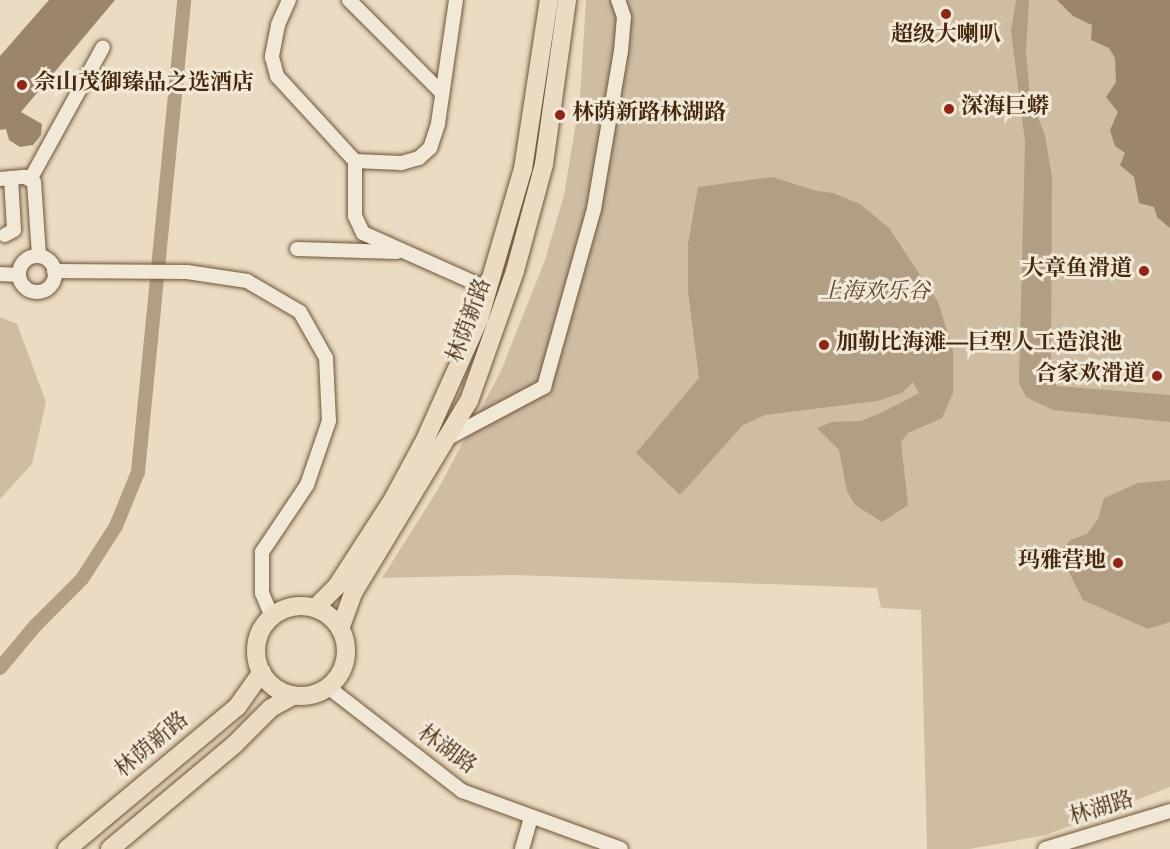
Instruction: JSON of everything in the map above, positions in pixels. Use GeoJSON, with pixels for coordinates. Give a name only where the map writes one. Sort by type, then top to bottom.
{"type":"FeatureCollection","features":[{"type":"Feature","properties":{"kind":"main road","name":"林荫新路"},"geometry":{"type":"LineString","coordinates":[[315,608],[337,586],[398,491],[425,440],[488,289],[523,169],[549,0]]}},
{"type":"Feature","properties":{"kind":"main road","name":"林荫新路"},"geometry":{"type":"LineString","coordinates":[[328,687],[344,663],[346,648],[340,629],[353,594],[469,401],[515,271],[541,174],[567,0]]}},
{"type":"Feature","properties":{"kind":"main road"},"geometry":{"type":"LineString","coordinates":[[328,687],[314,694],[294,695],[272,686],[262,672],[256,646],[259,632],[272,617],[293,606],[315,608],[340,629]]}},
{"type":"Feature","properties":{"kind":"main road","name":"林荫新路"},"geometry":{"type":"LineString","coordinates":[[68,849],[237,707],[262,672]]}},
{"type":"Feature","properties":{"kind":"main road"},"geometry":{"type":"LineString","coordinates":[[110,849],[234,745],[271,708],[294,695]]}},
{"type":"Feature","properties":{"kind":"street"},"geometry":{"type":"LineString","coordinates":[[289,0],[278,25],[272,57],[277,76],[356,161],[401,163],[420,158],[430,148],[442,93],[456,0]]}},
{"type":"Feature","properties":{"kind":"street"},"geometry":{"type":"LineString","coordinates":[[349,0],[442,93]]}},
{"type":"Feature","properties":{"kind":"street"},"geometry":{"type":"LineString","coordinates":[[448,438],[544,387],[594,209],[621,51],[624,17],[618,0]]}},
{"type":"Feature","properties":{"kind":"street"},"geometry":{"type":"LineString","coordinates":[[39,256],[31,178],[103,47]]}},
{"type":"Feature","properties":{"kind":"street"},"geometry":{"type":"LineString","coordinates":[[356,161],[353,192],[359,225],[363,233],[402,253],[488,289]]}},
{"type":"Feature","properties":{"kind":"street"},"geometry":{"type":"LineString","coordinates":[[5,235],[14,230],[5,178],[31,178]]}},
{"type":"Feature","properties":{"kind":"street"},"geometry":{"type":"LineString","coordinates":[[297,249],[402,253]]}},
{"type":"Feature","properties":{"kind":"street"},"geometry":{"type":"LineString","coordinates":[[39,256],[50,261],[54,271],[53,282],[39,292],[23,286],[18,275],[22,263],[39,256]]}},
{"type":"Feature","properties":{"kind":"street"},"geometry":{"type":"LineString","coordinates":[[54,271],[187,272],[247,281],[300,312],[326,358],[329,421],[307,485],[262,552],[262,593],[272,617]]}},
{"type":"Feature","properties":{"kind":"street"},"geometry":{"type":"LineString","coordinates":[[0,274],[18,275]]}},
{"type":"Feature","properties":{"kind":"street","name":"林湖路"},"geometry":{"type":"LineString","coordinates":[[328,687],[462,790],[621,849]]}},
{"type":"Feature","properties":{"kind":"street","name":"林湖路"},"geometry":{"type":"LineString","coordinates":[[1046,849],[1170,811]]}},
{"type":"Feature","properties":{"kind":"street"},"geometry":{"type":"LineString","coordinates":[[522,849],[531,817]]}},
{"type":"Feature","properties":{"kind":"green space","name":"上海欢乐谷"},"geometry":{"type":"Polygon","coordinates":[[[586,0],[1170,0],[1170,787],[1046,835],[970,849],[927,849],[921,610],[881,608],[877,588],[515,575],[382,578],[437,491],[501,371],[545,260],[564,195],[580,98],[586,0]]]}},
{"type":"Feature","properties":{"kind":"green space"},"geometry":{"type":"Polygon","coordinates":[[[0,317],[17,324],[46,402],[32,464],[0,499],[0,317]]]}},
{"type":"Feature","properties":{"kind":"shaded area"},"geometry":{"type":"Polygon","coordinates":[[[1016,0],[1029,0],[1026,52],[1030,95],[1045,136],[1052,177],[1051,375],[1057,386],[1170,395],[1170,422],[1053,410],[1026,397],[1019,383],[1025,142],[1011,31],[1016,0]]]}},
{"type":"Feature","properties":{"kind":"shaded area","name":"加勒比海滩—巨型人工造浪池"},"geometry":{"type":"Polygon","coordinates":[[[772,177],[817,191],[833,193],[860,204],[889,228],[938,302],[953,350],[953,393],[942,418],[908,433],[901,442],[908,505],[882,522],[855,505],[847,491],[839,450],[817,428],[832,422],[861,421],[883,412],[919,393],[913,382],[902,393],[877,401],[765,415],[743,425],[680,495],[636,453],[699,378],[688,291],[688,244],[698,187],[772,177]]]}},
{"type":"Feature","properties":{"kind":"shaded area","name":"玛雅营地"},"geometry":{"type":"Polygon","coordinates":[[[1170,480],[1170,622],[1148,629],[1083,600],[1059,552],[1071,540],[1087,534],[1098,519],[1104,498],[1138,483],[1170,480]]]}},
{"type":"Feature","properties":{"kind":"building","name":"佘山茂御臻品之选酒店"},"geometry":{"type":"Polygon","coordinates":[[[49,0],[115,0],[21,112],[42,124],[41,135],[33,145],[20,147],[9,140],[6,129],[0,130],[0,56],[49,0]]]}},
{"type":"Feature","properties":{"kind":"building"},"geometry":{"type":"Polygon","coordinates":[[[1057,0],[1170,0],[1170,228],[1157,217],[1154,207],[1139,203],[1134,177],[1120,165],[1125,153],[1115,146],[1110,130],[1118,112],[1106,97],[1116,82],[1115,58],[1109,48],[1091,40],[1092,25],[1073,16],[1057,0]]]}},
{"type":"Feature","properties":{"kind":"waterway"},"geometry":{"type":"LineString","coordinates":[[0,668],[35,626],[82,579],[116,526],[138,472],[184,0]]}},
{"type":"Feature","properties":{"kind":"place","name":"超级大喇叭"},"geometry":{"type":"Point","coordinates":[946,14]}},
{"type":"Feature","properties":{"kind":"place","name":"佘山茂御臻品之选酒店"},"geometry":{"type":"Point","coordinates":[22,85]}},
{"type":"Feature","properties":{"kind":"place","name":"深海巨蟒"},"geometry":{"type":"Point","coordinates":[949,109]}},
{"type":"Feature","properties":{"kind":"place","name":"林荫新路林湖路"},"geometry":{"type":"Point","coordinates":[560,115]}},
{"type":"Feature","properties":{"kind":"place","name":"大章鱼滑道"},"geometry":{"type":"Point","coordinates":[1144,271]}},
{"type":"Feature","properties":{"kind":"place","name":"加勒比海滩—巨型人工造浪池"},"geometry":{"type":"Point","coordinates":[824,345]}},
{"type":"Feature","properties":{"kind":"place","name":"合家欢滑道"},"geometry":{"type":"Point","coordinates":[1157,376]}},
{"type":"Feature","properties":{"kind":"place","name":"玛雅营地"},"geometry":{"type":"Point","coordinates":[1118,563]}}]}
